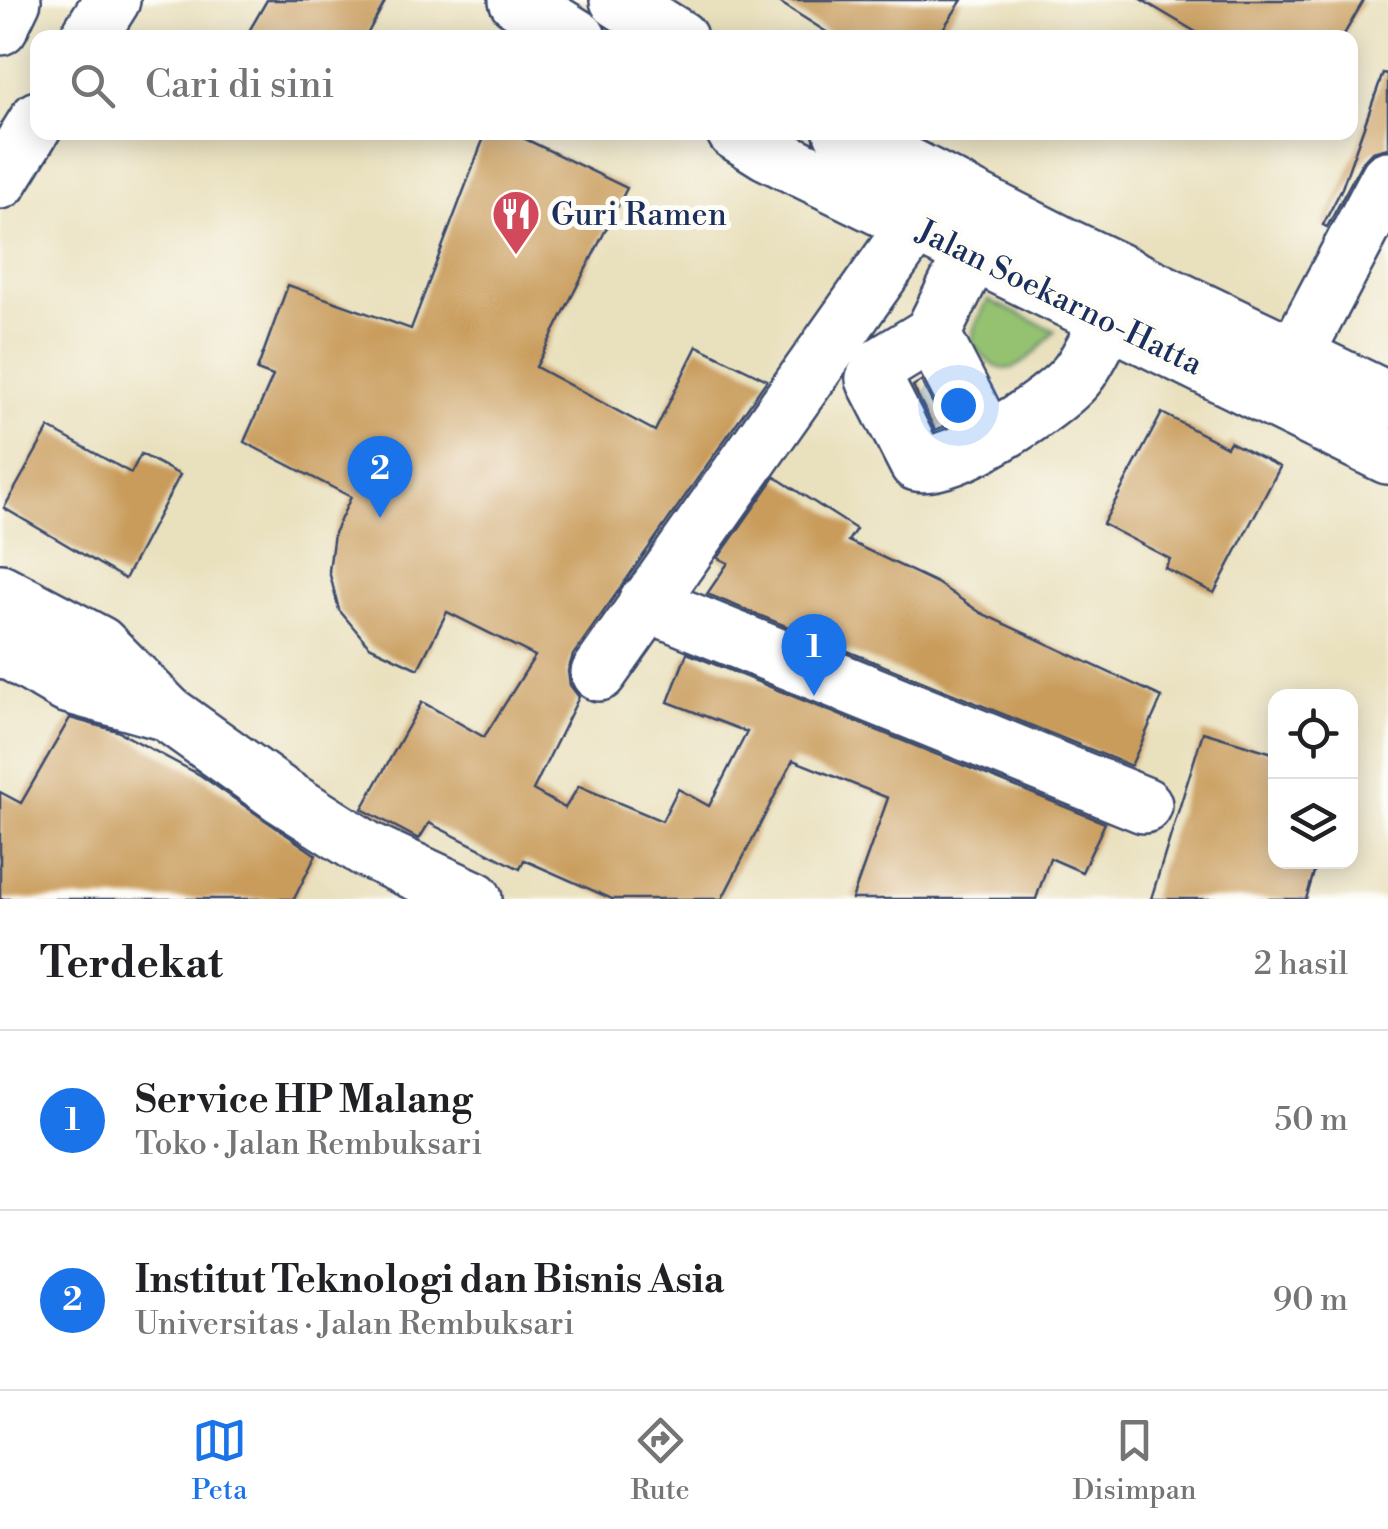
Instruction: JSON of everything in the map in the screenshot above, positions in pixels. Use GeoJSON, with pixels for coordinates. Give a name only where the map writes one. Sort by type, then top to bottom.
{"type":"FeatureCollection","features":[{"type":"Feature","properties":{"kind":"street"},"geometry":{"type":"LineString","coordinates":[[0,26],[14,0]]}},
{"type":"Feature","properties":{"kind":"street"},"geometry":{"type":"LineString","coordinates":[[93,30],[112,0]]}},
{"type":"Feature","properties":{"kind":"street"},"geometry":{"type":"LineString","coordinates":[[516,0],[565,30]]}},
{"type":"Feature","properties":{"kind":"street"},"geometry":{"type":"LineString","coordinates":[[618,0],[667,30]]}},
{"type":"Feature","properties":{"kind":"street"},"geometry":{"type":"LineString","coordinates":[[0,181],[30,132]]}},
{"type":"Feature","properties":{"kind":"street","name":"Jalan Soekarno-Hatta"},"geometry":{"type":"LineString","coordinates":[[748,140],[915,226],[1388,456]]}},
{"type":"Feature","properties":{"kind":"street","name":"Jalan Soekarno-Hatta"},"geometry":{"type":"LineString","coordinates":[[858,140],[1065,246],[1388,400]]}},
{"type":"Feature","properties":{"kind":"street"},"geometry":{"type":"LineString","coordinates":[[1295,355],[1388,179]]}},
{"type":"Feature","properties":{"kind":"street"},"geometry":{"type":"LineString","coordinates":[[599,673],[915,226]]}},
{"type":"Feature","properties":{"kind":"street"},"geometry":{"type":"LineString","coordinates":[[972,254],[932,334],[883,364],[874,378],[917,463],[936,465],[1021,424],[1076,376],[1108,321]]}},
{"type":"Feature","properties":{"kind":"street"},"geometry":{"type":"LineString","coordinates":[[932,334],[987,440]]}},
{"type":"Feature","properties":{"kind":"street"},"geometry":{"type":"LineString","coordinates":[[0,592],[99,644],[167,713],[281,795],[366,849],[474,899]]}},
{"type":"Feature","properties":{"kind":"street"},"geometry":{"type":"LineString","coordinates":[[646,603],[1144,805]]}},
{"type":"Feature","properties":{"kind":"street"},"geometry":{"type":"LineString","coordinates":[[0,646],[67,685],[167,713]]}},
{"type":"Feature","properties":{"kind":"green space"},"geometry":{"type":"Polygon","coordinates":[[[988,300],[1055,331],[1020,364],[1003,369],[995,366],[972,342],[974,328],[988,300]]]}},
{"type":"Feature","properties":{"kind":"building"},"geometry":{"type":"Polygon","coordinates":[[[267,0],[386,0],[369,30],[250,30],[267,0]]]}},
{"type":"Feature","properties":{"kind":"building"},"geometry":{"type":"Polygon","coordinates":[[[776,0],[962,0],[942,30],[823,30],[776,0]]]}},
{"type":"Feature","properties":{"kind":"building"},"geometry":{"type":"Polygon","coordinates":[[[1142,0],[1364,0],[1347,30],[1193,30],[1142,0]]]}},
{"type":"Feature","properties":{"kind":"building"},"geometry":{"type":"Polygon","coordinates":[[[1383,73],[1388,74],[1388,148],[1372,152],[1361,164],[1327,227],[1323,225],[1342,188],[1383,73]]]}},
{"type":"Feature","properties":{"kind":"building"},"geometry":{"type":"Polygon","coordinates":[[[483,140],[528,140],[627,188],[536,367],[655,431],[697,346],[767,380],[573,655],[568,671],[570,685],[579,697],[533,790],[565,808],[579,786],[662,821],[678,789],[709,806],[747,732],[668,702],[687,653],[1105,823],[1082,872],[1050,858],[1036,899],[852,899],[888,798],[793,760],[722,899],[612,899],[524,860],[520,869],[429,823],[419,839],[362,809],[422,702],[484,737],[535,656],[447,612],[418,669],[369,646],[339,610],[329,571],[334,533],[351,497],[244,442],[273,376],[257,370],[288,285],[411,329],[483,140]]]}},
{"type":"Feature","properties":{"kind":"building"},"geometry":{"type":"Polygon","coordinates":[[[921,381],[945,426],[935,430],[913,386],[921,381]]]}},
{"type":"Feature","properties":{"kind":"building"},"geometry":{"type":"Polygon","coordinates":[[[1162,413],[1227,447],[1230,442],[1280,467],[1214,593],[1165,568],[1170,559],[1103,524],[1162,413]]]}},
{"type":"Feature","properties":{"kind":"building"},"geometry":{"type":"Polygon","coordinates":[[[49,428],[131,473],[141,454],[180,475],[125,579],[4,508],[49,428]]]}},
{"type":"Feature","properties":{"kind":"building"},"geometry":{"type":"Polygon","coordinates":[[[775,477],[856,529],[848,541],[937,583],[981,613],[1162,697],[1131,766],[707,594],[728,563],[718,558],[775,477]]]}},
{"type":"Feature","properties":{"kind":"building"},"geometry":{"type":"Polygon","coordinates":[[[70,718],[117,731],[200,775],[316,855],[294,899],[0,899],[0,792],[21,803],[70,718]]]}},
{"type":"Feature","properties":{"kind":"building"},"geometry":{"type":"Polygon","coordinates":[[[1203,732],[1268,752],[1268,869],[1315,869],[1306,899],[1151,899],[1203,732]]]}},
{"type":"Feature","properties":{"kind":"place","name":"Guri Ramen"},"geometry":{"type":"Point","coordinates":[516,256]}},
{"type":"Feature","properties":{"kind":"place","name":"Institut Teknologi dan Bisnis Asia"},"geometry":{"type":"Point","coordinates":[380,518]}},
{"type":"Feature","properties":{"kind":"place","name":"Service HP Malang"},"geometry":{"type":"Point","coordinates":[814,696]}}]}
